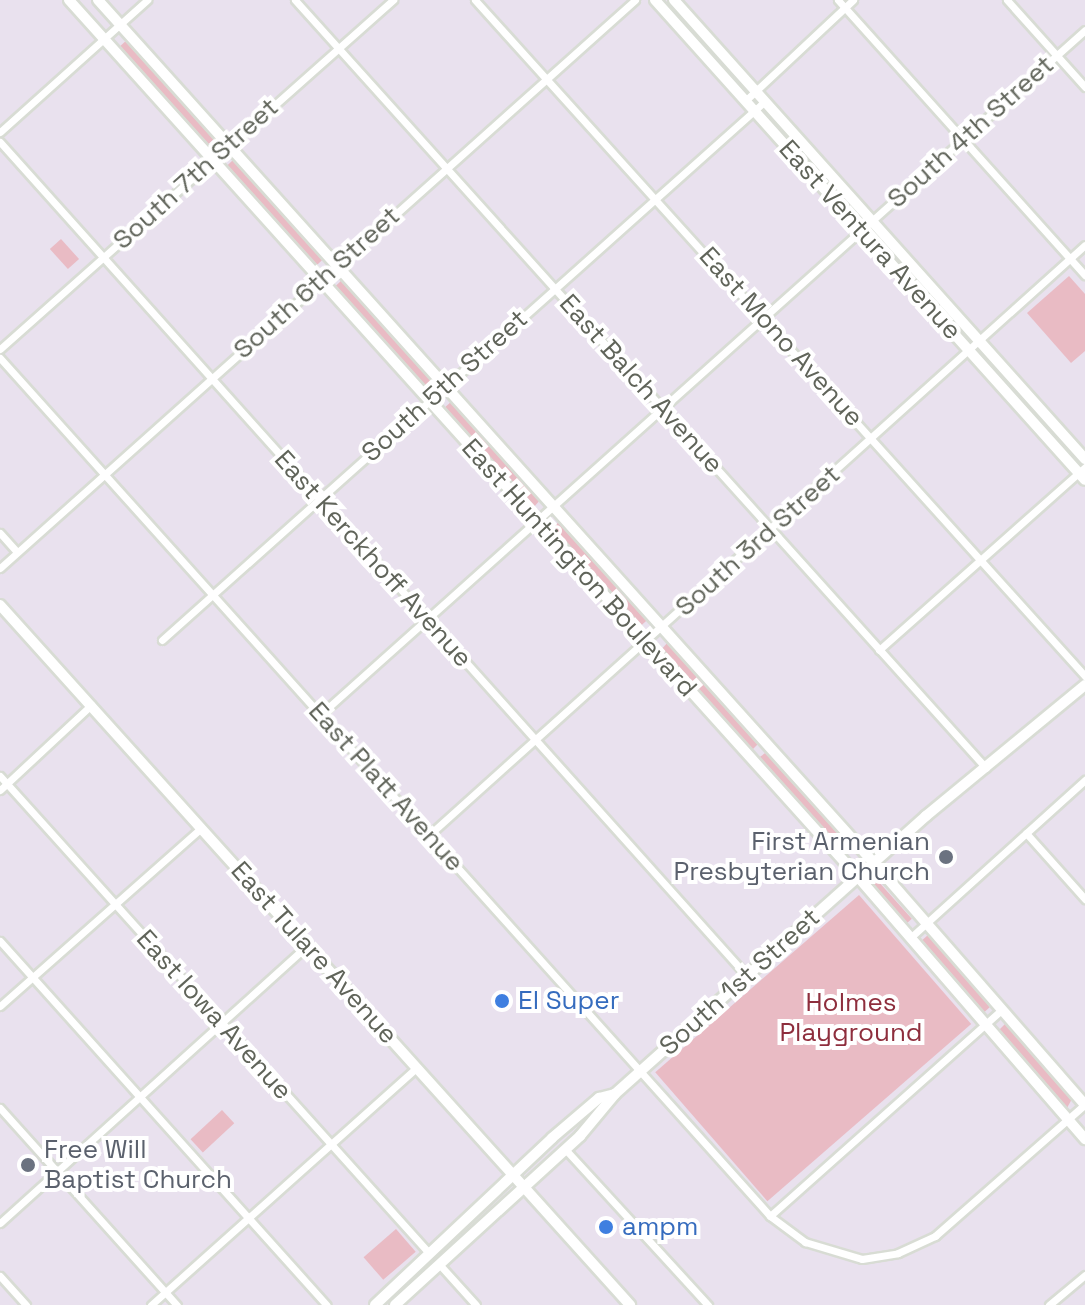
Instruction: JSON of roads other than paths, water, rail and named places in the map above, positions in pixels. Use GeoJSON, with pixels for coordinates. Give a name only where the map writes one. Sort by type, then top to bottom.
{"type":"FeatureCollection","features":[{"type":"Feature","properties":{"kind":"main road","name":"East Huntington Boulevard"},"geometry":{"type":"LineString","coordinates":[[69,0],[858,877],[1085,1139]]}},
{"type":"Feature","properties":{"kind":"main road","name":"East Huntington Boulevard"},"geometry":{"type":"LineString","coordinates":[[98,0],[874,863],[1085,1104]]}},
{"type":"Feature","properties":{"kind":"main road","name":"East Ventura Avenue"},"geometry":{"type":"LineString","coordinates":[[655,0],[1083,473]]}},
{"type":"Feature","properties":{"kind":"main road","name":"East Ventura Avenue"},"geometry":{"type":"LineString","coordinates":[[674,0],[1085,459]]}},
{"type":"Feature","properties":{"kind":"main road","name":"East Tulare Avenue"},"geometry":{"type":"LineString","coordinates":[[0,605],[631,1304]]}},
{"type":"Feature","properties":{"kind":"main road","name":"South 1st Street"},"geometry":{"type":"LineString","coordinates":[[399,1302],[607,1109],[615,1094],[874,863],[1085,685]]}},
{"type":"Feature","properties":{"kind":"main road"},"geometry":{"type":"LineString","coordinates":[[750,758],[766,744]]}},
{"type":"Feature","properties":{"kind":"main road","name":"South 1st Street"},"geometry":{"type":"LineString","coordinates":[[429,1253],[599,1098],[615,1094]]}},
{"type":"Feature","properties":{"kind":"main road"},"geometry":{"type":"LineString","coordinates":[[399,1302],[405,1286],[428,1262],[429,1253]]}},
{"type":"Feature","properties":{"kind":"main road"},"geometry":{"type":"LineString","coordinates":[[375,1305],[429,1253]]}},
{"type":"Feature","properties":{"kind":"street"},"geometry":{"type":"LineString","coordinates":[[0,132],[147,0]]}},
{"type":"Feature","properties":{"kind":"street","name":"East Balch Avenue"},"geometry":{"type":"LineString","coordinates":[[295,0],[986,768]]}},
{"type":"Feature","properties":{"kind":"street","name":"South 7th Street"},"geometry":{"type":"LineString","coordinates":[[0,349],[393,0]]}},
{"type":"Feature","properties":{"kind":"street","name":"East Mono Avenue"},"geometry":{"type":"LineString","coordinates":[[475,0],[1085,676]]}},
{"type":"Feature","properties":{"kind":"street","name":"South 6th Street"},"geometry":{"type":"LineString","coordinates":[[0,568],[635,0]]}},
{"type":"Feature","properties":{"kind":"street"},"geometry":{"type":"LineString","coordinates":[[838,0],[1085,275]]}},
{"type":"Feature","properties":{"kind":"street"},"geometry":{"type":"LineString","coordinates":[[745,101],[853,0]]}},
{"type":"Feature","properties":{"kind":"street"},"geometry":{"type":"LineString","coordinates":[[1007,0],[1085,87]]}},
{"type":"Feature","properties":{"kind":"street","name":"South 4th Street"},"geometry":{"type":"LineString","coordinates":[[321,714],[1085,30]]}},
{"type":"Feature","properties":{"kind":"street","name":"South 5th Street"},"geometry":{"type":"LineString","coordinates":[[162,640],[764,102]]}},
{"type":"Feature","properties":{"kind":"street","name":"East Kerckhoff Avenue"},"geometry":{"type":"LineString","coordinates":[[0,142],[747,976]]}},
{"type":"Feature","properties":{"kind":"street","name":"South 3rd Street"},"geometry":{"type":"LineString","coordinates":[[429,835],[971,352],[1085,245]]}},
{"type":"Feature","properties":{"kind":"street","name":"East Platt Avenue"},"geometry":{"type":"LineString","coordinates":[[0,358],[770,1216],[805,1242],[830,1253],[862,1259],[898,1253],[935,1236],[1085,1104]]}},
{"type":"Feature","properties":{"kind":"street"},"geometry":{"type":"LineString","coordinates":[[879,650],[1083,473]]}},
{"type":"Feature","properties":{"kind":"street"},"geometry":{"type":"LineString","coordinates":[[0,533],[17,552]]}},
{"type":"Feature","properties":{"kind":"street"},"geometry":{"type":"LineString","coordinates":[[0,790],[91,705]]}},
{"type":"Feature","properties":{"kind":"street","name":"East Iowa Avenue"},"geometry":{"type":"LineString","coordinates":[[0,776],[429,1253]]}},
{"type":"Feature","properties":{"kind":"street"},"geometry":{"type":"LineString","coordinates":[[910,938],[1085,780]]}},
{"type":"Feature","properties":{"kind":"street"},"geometry":{"type":"LineString","coordinates":[[0,1006],[201,828]]}},
{"type":"Feature","properties":{"kind":"street"},"geometry":{"type":"LineString","coordinates":[[1026,833],[1085,899]]}},
{"type":"Feature","properties":{"kind":"street"},"geometry":{"type":"LineString","coordinates":[[0,941],[327,1305]]}},
{"type":"Feature","properties":{"kind":"street"},"geometry":{"type":"LineString","coordinates":[[0,1223],[307,946]]}},
{"type":"Feature","properties":{"kind":"street"},"geometry":{"type":"LineString","coordinates":[[770,1216],[1001,1010]]}},
{"type":"Feature","properties":{"kind":"street"},"geometry":{"type":"LineString","coordinates":[[151,1305],[417,1067]]}},
{"type":"Feature","properties":{"kind":"street"},"geometry":{"type":"LineString","coordinates":[[0,1108],[177,1305]]}},
{"type":"Feature","properties":{"kind":"street"},"geometry":{"type":"LineString","coordinates":[[565,1149],[708,1305]]}},
{"type":"Feature","properties":{"kind":"street"},"geometry":{"type":"LineString","coordinates":[[439,1264],[476,1305]]}},
{"type":"Feature","properties":{"kind":"street"},"geometry":{"type":"LineString","coordinates":[[1049,1305],[1085,1275]]}},
{"type":"Feature","properties":{"kind":"street"},"geometry":{"type":"LineString","coordinates":[[0,1276],[26,1305]]}},
{"type":"Feature","properties":{"kind":"place","name":"First Armenian Presbyterian Church"},"geometry":{"type":"Point","coordinates":[946,857]}},
{"type":"Feature","properties":{"kind":"place","name":"El Super"},"geometry":{"type":"Point","coordinates":[502,1001]}},
{"type":"Feature","properties":{"kind":"place","name":"Free Will Baptist Church"},"geometry":{"type":"Point","coordinates":[28,1165]}},
{"type":"Feature","properties":{"kind":"place","name":"ampm"},"geometry":{"type":"Point","coordinates":[606,1227]}},
{"type":"Feature","properties":{"kind":"park label","name":"Holmes Playground"},"geometry":{"type":"Point","coordinates":[851,1018]}}]}
